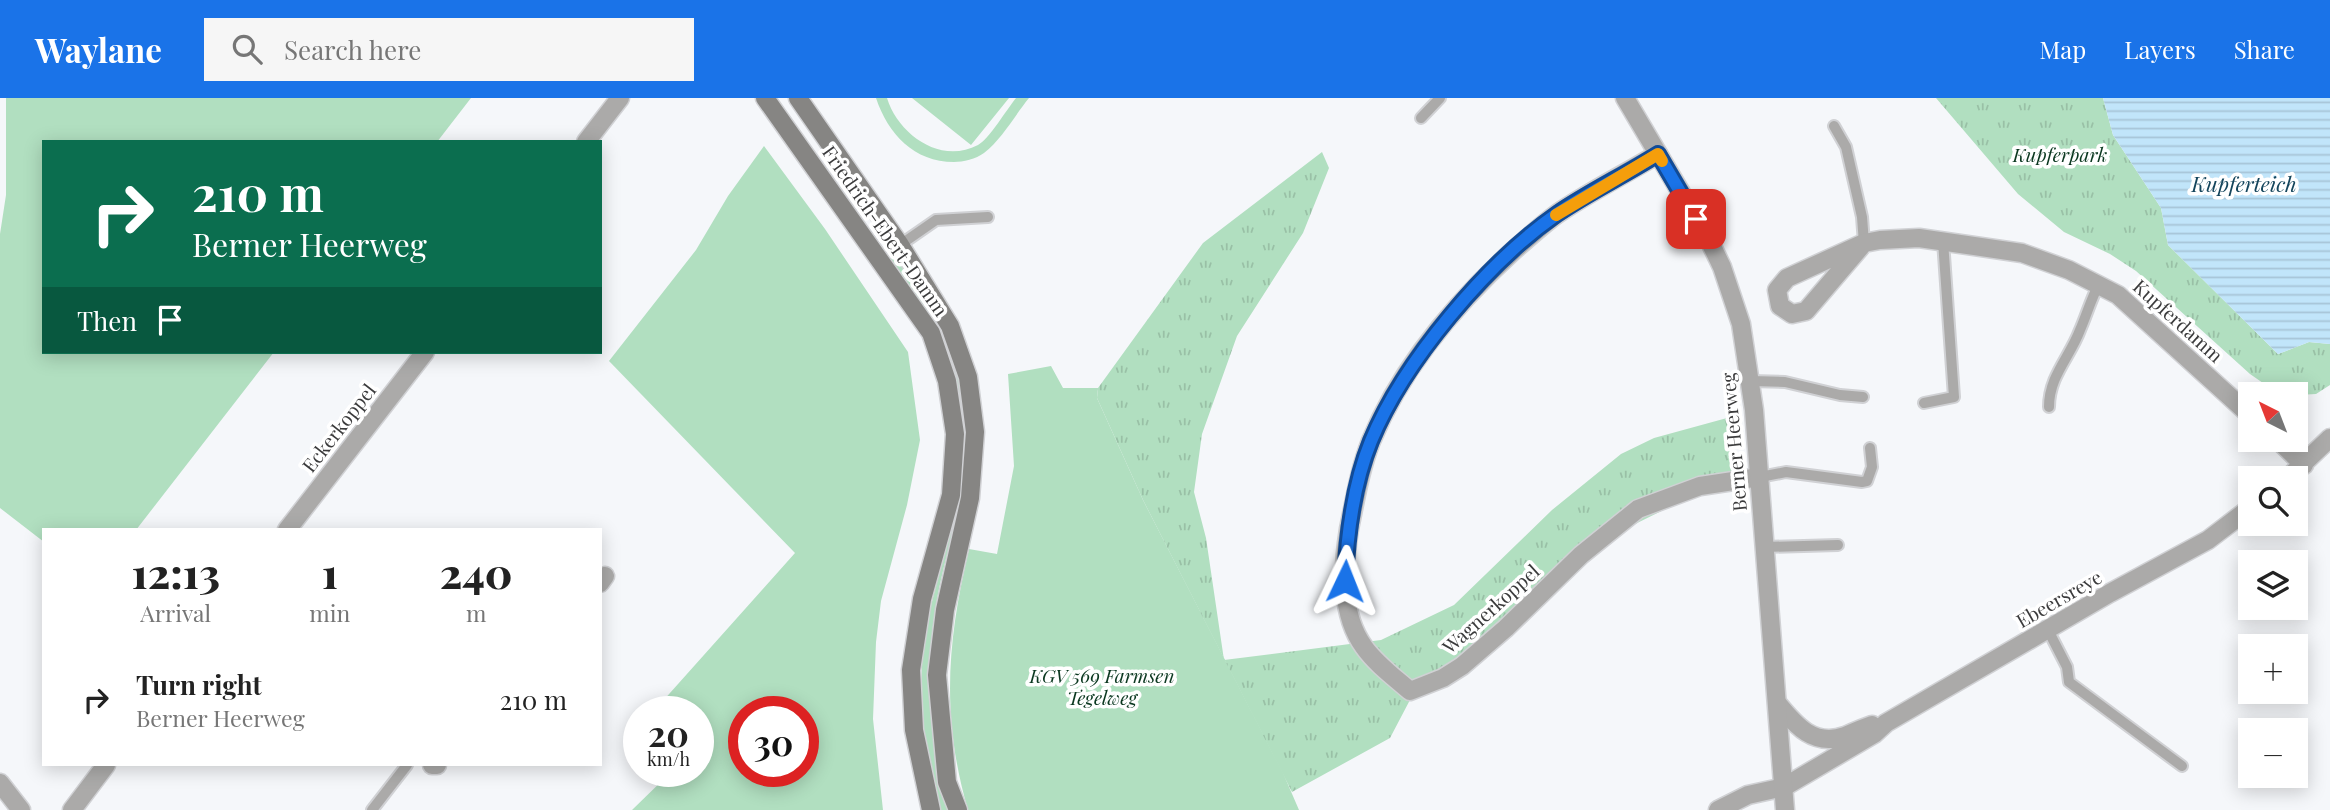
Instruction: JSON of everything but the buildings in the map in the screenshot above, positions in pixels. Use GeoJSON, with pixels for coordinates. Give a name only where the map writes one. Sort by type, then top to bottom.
{"type":"FeatureCollection","features":[{"type":"Feature","properties":{"kind":"main road","name":"Friedrich-Ebert-Damm"},"geometry":{"type":"LineString","coordinates":[[765,98],[931,333],[947,381],[955,434],[951,495],[922,598],[911,670],[914,730],[931,810]]}},
{"type":"Feature","properties":{"kind":"main road","name":"Friedrich-Ebert-Damm"},"geometry":{"type":"LineString","coordinates":[[798,98],[900,245],[950,326],[968,377],[975,432],[970,498],[945,610],[937,675],[947,782],[958,810]]}},
{"type":"Feature","properties":{"kind":"street"},"geometry":{"type":"LineString","coordinates":[[588,140],[620,98]]}},
{"type":"Feature","properties":{"kind":"street","name":"Berner Heerweg"},"geometry":{"type":"LineString","coordinates":[[1625,98],[1722,267],[1741,324],[1751,382],[1760,477],[1785,810]]}},
{"type":"Feature","properties":{"kind":"street","name":"Wagnerkoppel"},"geometry":{"type":"LineString","coordinates":[[1658,154],[1548,222],[1513,251],[1464,300],[1419,355],[1394,395],[1370,443],[1355,497],[1346,547],[1345,581],[1349,615],[1363,646],[1410,691],[1443,678],[1461,666],[1506,628],[1581,555],[1638,509],[1700,486],[1760,477]]}},
{"type":"Feature","properties":{"kind":"street","name":"Kupferdamm"},"geometry":{"type":"LineString","coordinates":[[1864,243],[1805,311],[1792,314],[1780,306],[1777,290],[1783,281],[1864,243],[1919,237],[2022,253],[2099,284],[2118,295],[2238,404]]}},
{"type":"Feature","properties":{"kind":"street","name":"Eckerkoppel"},"geometry":{"type":"LineString","coordinates":[[289,528],[423,354]]}},
{"type":"Feature","properties":{"kind":"street"},"geometry":{"type":"LineString","coordinates":[[2290,452],[2304,465],[2330,438]]}},
{"type":"Feature","properties":{"kind":"street","name":"Ebeersreye"},"geometry":{"type":"LineString","coordinates":[[1718,810],[1748,795],[1784,787],[1874,734],[1886,723],[2110,593],[2208,540],[2238,517]]}},
{"type":"Feature","properties":{"kind":"street","name":"Ebeersreye"},"geometry":{"type":"LineString","coordinates":[[1778,704],[1799,728],[1814,737],[1842,737],[1868,726],[1886,723]]}},
{"type":"Feature","properties":{"kind":"street"},"geometry":{"type":"LineString","coordinates":[[72,810],[105,766]]}},
{"type":"Feature","properties":{"kind":"street"},"geometry":{"type":"LineString","coordinates":[[0,783],[21,810]]}},
{"type":"Feature","properties":{"kind":"lane"},"geometry":{"type":"LineString","coordinates":[[1421,118],[1440,98]]}},
{"type":"Feature","properties":{"kind":"lane"},"geometry":{"type":"LineString","coordinates":[[1833,126],[1846,147],[1862,216],[1864,243]]}},
{"type":"Feature","properties":{"kind":"lane"},"geometry":{"type":"LineString","coordinates":[[900,245],[936,220],[988,217]]}},
{"type":"Feature","properties":{"kind":"lane"},"geometry":{"type":"LineString","coordinates":[[1924,403],[1954,397],[1943,241]]}},
{"type":"Feature","properties":{"kind":"lane"},"geometry":{"type":"LineString","coordinates":[[2049,407],[2053,381],[2080,332],[2089,303],[2099,284]]}},
{"type":"Feature","properties":{"kind":"lane"},"geometry":{"type":"LineString","coordinates":[[1751,382],[1785,382],[1840,395],[1863,397]]}},
{"type":"Feature","properties":{"kind":"lane"},"geometry":{"type":"LineString","coordinates":[[1760,477],[1786,472],[1867,481],[1872,467],[1870,447]]}},
{"type":"Feature","properties":{"kind":"lane"},"geometry":{"type":"LineString","coordinates":[[1765,547],[1838,545]]}},
{"type":"Feature","properties":{"kind":"lane"},"geometry":{"type":"LineString","coordinates":[[2048,631],[2067,667],[2070,682],[2182,766]]}},
{"type":"Feature","properties":{"kind":"lane"},"geometry":{"type":"LineString","coordinates":[[372,810],[406,766]]}},
{"type":"Feature","properties":{"kind":"green space"},"geometry":{"type":"Polygon","coordinates":[[[6,98],[471,98],[439,140],[42,140],[42,354],[272,354],[138,528],[42,528],[42,540],[0,508],[0,234],[6,195],[6,98]]]}},
{"type":"Feature","properties":{"kind":"green space"},"geometry":{"type":"Polygon","coordinates":[[[876,98],[887,98],[901,123],[922,142],[949,151],[978,145],[1016,98],[1029,98],[984,153],[969,160],[954,162],[927,157],[904,144],[888,123],[876,98]]]}},
{"type":"Feature","properties":{"kind":"green space"},"geometry":{"type":"Polygon","coordinates":[[[912,98],[1009,98],[971,145],[912,98]]]}},
{"type":"Feature","properties":{"kind":"green space","name":"Kupferpark"},"geometry":{"type":"Polygon","coordinates":[[[1936,98],[2103,98],[2113,135],[2161,208],[2168,245],[2278,354],[2309,342],[2330,344],[2330,385],[2316,394],[2308,394],[2308,382],[2262,382],[2136,271],[2110,254],[2064,232],[2018,194],[1936,98]]]}},
{"type":"Feature","properties":{"kind":"green space"},"geometry":{"type":"Polygon","coordinates":[[[764,146],[825,229],[908,352],[920,440],[907,505],[881,601],[876,642],[873,719],[883,810],[632,810],[656,787],[714,787],[714,696],[667,696],[795,553],[609,361],[696,250],[728,196],[764,146]]]}},
{"type":"Feature","properties":{"kind":"green space"},"geometry":{"type":"Polygon","coordinates":[[[1322,152],[1329,168],[1303,233],[1237,336],[1202,434],[1194,492],[1206,538],[1224,658],[1143,500],[1097,398],[1098,388],[1203,243],[1322,152]]]}},
{"type":"Feature","properties":{"kind":"green space"},"geometry":{"type":"Polygon","coordinates":[[[895,255],[925,302],[950,351],[961,386],[966,416],[965,471],[936,605],[930,657],[933,734],[948,810],[941,810],[928,763],[921,684],[925,633],[959,491],[962,417],[939,334],[927,311],[890,259],[895,255]]]}},
{"type":"Feature","properties":{"kind":"green space","name":"KGV 569 Farmsen Tegelweg"},"geometry":{"type":"Polygon","coordinates":[[[1051,366],[1063,388],[1098,388],[1097,398],[1143,500],[1283,773],[1299,810],[968,810],[954,743],[950,680],[962,583],[969,549],[997,554],[1014,466],[1008,374],[1051,366]]]}},
{"type":"Feature","properties":{"kind":"green space"},"geometry":{"type":"Polygon","coordinates":[[[1727,418],[1733,488],[1708,488],[1623,530],[1445,683],[1411,698],[1390,738],[1292,792],[1225,660],[1381,640],[1454,605],[1552,510],[1621,454],[1654,438],[1727,418]]]}},
{"type":"Feature","properties":{"kind":"water","name":"Kupferteich"},"geometry":{"type":"Polygon","coordinates":[[[2103,98],[2330,98],[2330,344],[2309,342],[2278,354],[2168,245],[2161,208],[2113,135],[2103,98]]]}},
{"type":"Feature","properties":{"kind":"slow traffic"},"geometry":{"type":"LineString","coordinates":[[1556,215],[1658,154],[1662,161]]}},
{"type":"Feature","properties":{"kind":"route"},"geometry":{"type":"LineString","coordinates":[[1345,581],[1346,547],[1355,497],[1370,443],[1394,395],[1419,355],[1490,273],[1557,214],[1658,154],[1696,219]]}}]}
